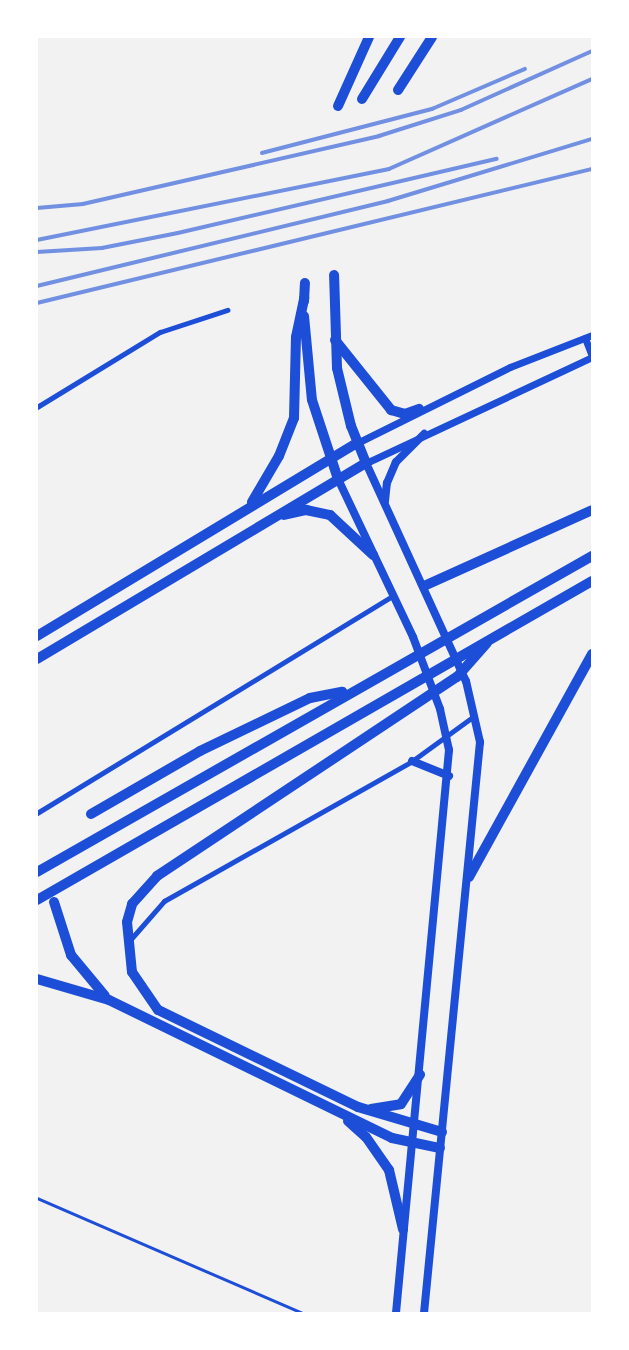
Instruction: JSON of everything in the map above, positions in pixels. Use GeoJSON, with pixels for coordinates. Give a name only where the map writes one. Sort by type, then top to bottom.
{"type":"FeatureCollection","features":[{"type":"Feature","properties":{"kind":"highway"},"geometry":{"type":"LineString","coordinates":[[338,106],[369,37]]}},
{"type":"Feature","properties":{"kind":"highway"},"geometry":{"type":"LineString","coordinates":[[362,99],[400,37]]}},
{"type":"Feature","properties":{"kind":"highway"},"geometry":{"type":"LineString","coordinates":[[398,90],[432,37]]}},
{"type":"Feature","properties":{"kind":"highway"},"geometry":{"type":"LineString","coordinates":[[37,657],[366,463],[337,368],[334,275]]}},
{"type":"Feature","properties":{"kind":"highway"},"geometry":{"type":"LineString","coordinates":[[249,506],[279,456],[294,418],[296,337],[305,283]]}},
{"type":"Feature","properties":{"kind":"highway"},"geometry":{"type":"LineString","coordinates":[[304,298],[312,400],[328,457],[338,478]]}},
{"type":"Feature","properties":{"kind":"highway"},"geometry":{"type":"LineString","coordinates":[[335,340],[391,410],[405,414],[419,409]]}},
{"type":"Feature","properties":{"kind":"highway"},"geometry":{"type":"LineString","coordinates":[[37,636],[328,457],[358,443]]}},
{"type":"Feature","properties":{"kind":"highway"},"geometry":{"type":"LineString","coordinates":[[267,521],[317,510],[343,524],[373,555]]}},
{"type":"Feature","properties":{"kind":"highway"},"geometry":{"type":"LineString","coordinates":[[424,586],[592,510]]}},
{"type":"Feature","properties":{"kind":"highway"},"geometry":{"type":"LineString","coordinates":[[37,872],[352,690],[592,556]]}},
{"type":"Feature","properties":{"kind":"highway"},"geometry":{"type":"LineString","coordinates":[[37,900],[391,699],[592,581]]}},
{"type":"Feature","properties":{"kind":"highway"},"geometry":{"type":"LineString","coordinates":[[60,622],[71,639]]}},
{"type":"Feature","properties":{"kind":"highway"},"geometry":{"type":"LineString","coordinates":[[442,1132],[413,1126],[358,1107],[159,1010],[137,984],[126,945],[132,904],[157,876],[401,717],[457,677],[487,643]]}},
{"type":"Feature","properties":{"kind":"highway"},"geometry":{"type":"LineString","coordinates":[[469,877],[592,654]]}},
{"type":"Feature","properties":{"kind":"highway"},"geometry":{"type":"LineString","coordinates":[[91,814],[200,751],[310,698],[352,690]]}},
{"type":"Feature","properties":{"kind":"highway"},"geometry":{"type":"LineString","coordinates":[[54,902],[71,955],[109,1000]]}},
{"type":"Feature","properties":{"kind":"highway"},"geometry":{"type":"LineString","coordinates":[[37,979],[109,1000],[329,1108],[412,1144],[440,1148]]}},
{"type":"Feature","properties":{"kind":"highway"},"geometry":{"type":"LineString","coordinates":[[358,1107],[376,1109],[401,1104],[421,1075]]}},
{"type":"Feature","properties":{"kind":"highway"},"geometry":{"type":"LineString","coordinates":[[329,1108],[366,1137],[380,1154],[395,1185],[403,1229]]}},
{"type":"Feature","properties":{"kind":"main road"},"geometry":{"type":"LineString","coordinates":[[385,503],[387,483],[396,462],[424,434]]}},
{"type":"Feature","properties":{"kind":"main road"},"geometry":{"type":"LineString","coordinates":[[366,463],[424,586],[476,714],[479,770],[424,1313]]}},
{"type":"Feature","properties":{"kind":"main road"},"geometry":{"type":"LineString","coordinates":[[338,478],[393,596],[448,738],[449,776],[396,1313]]}},
{"type":"Feature","properties":{"kind":"main road"},"geometry":{"type":"LineString","coordinates":[[412,761],[449,776]]}},
{"type":"Feature","properties":{"kind":"street"},"geometry":{"type":"LineString","coordinates":[[37,407],[160,332],[227,310]]}},
{"type":"Feature","properties":{"kind":"street"},"geometry":{"type":"LineString","coordinates":[[358,443],[419,409],[589,337],[592,356],[366,463]]}},
{"type":"Feature","properties":{"kind":"street"},"geometry":{"type":"LineString","coordinates":[[37,813],[393,596]]}},
{"type":"Feature","properties":{"kind":"street"},"geometry":{"type":"LineString","coordinates":[[126,945],[164,901],[412,761],[448,738],[476,714]]}},
{"type":"Feature","properties":{"kind":"lane"},"geometry":{"type":"LineString","coordinates":[[37,1198],[303,1313]]}},
{"type":"Feature","properties":{"kind":"railway"},"geometry":{"type":"LineString","coordinates":[[37,208],[83,204],[379,136],[461,110],[592,51]]}},
{"type":"Feature","properties":{"kind":"railway"},"geometry":{"type":"LineString","coordinates":[[262,153],[432,109],[525,69]]}},
{"type":"Feature","properties":{"kind":"railway"},"geometry":{"type":"LineString","coordinates":[[37,240],[389,169],[592,79]]}},
{"type":"Feature","properties":{"kind":"railway"},"geometry":{"type":"LineString","coordinates":[[37,286],[388,201],[592,139]]}},
{"type":"Feature","properties":{"kind":"railway"},"geometry":{"type":"LineString","coordinates":[[37,252],[102,248],[178,233],[497,159]]}},
{"type":"Feature","properties":{"kind":"railway"},"geometry":{"type":"LineString","coordinates":[[37,303],[592,169]]}}]}
